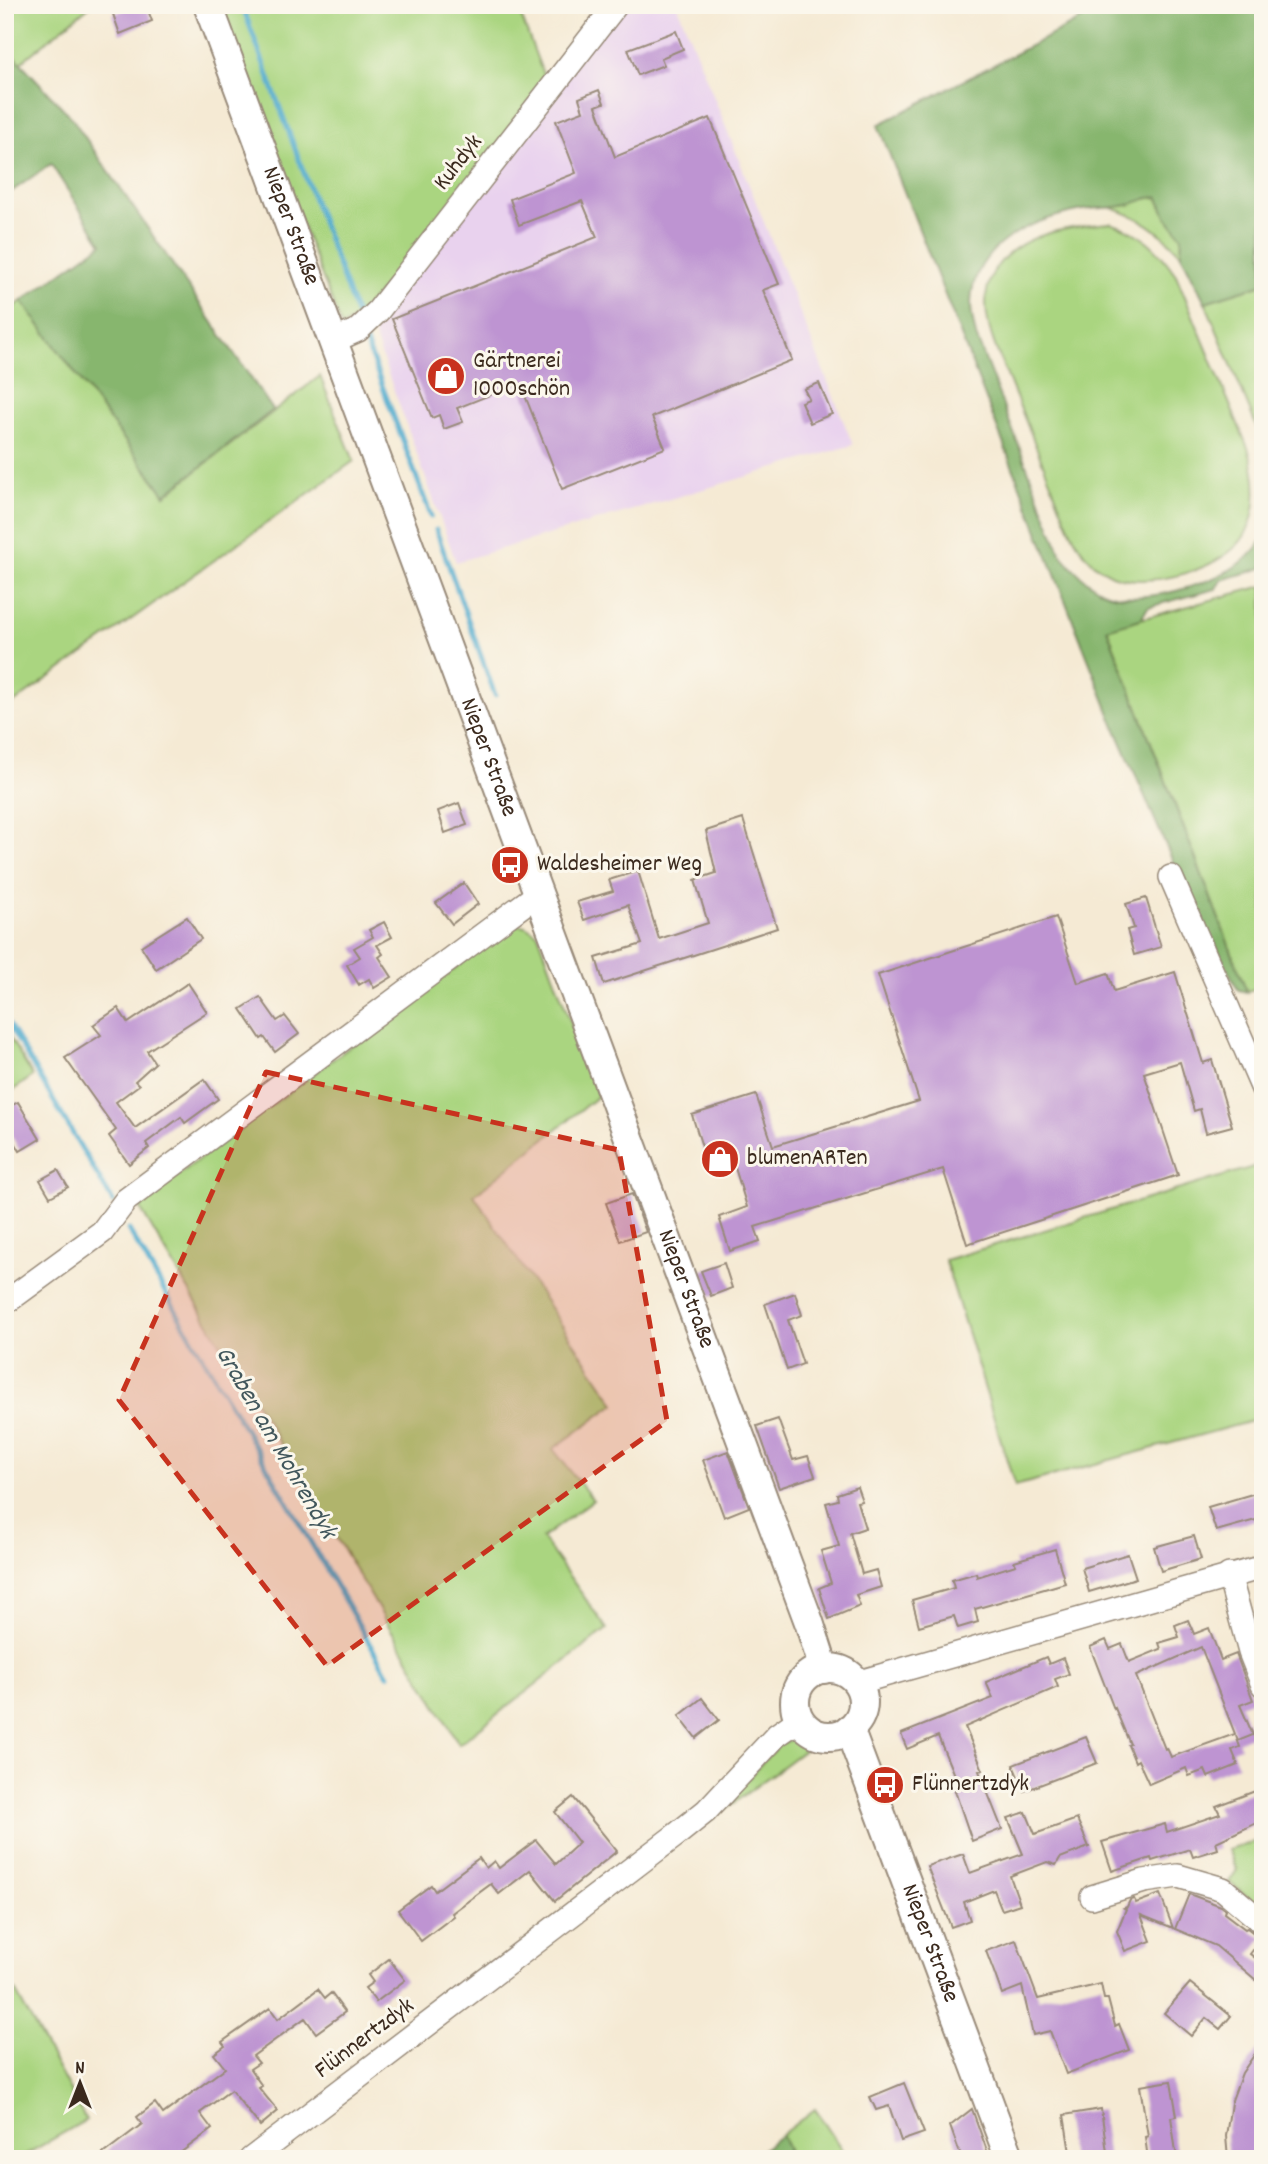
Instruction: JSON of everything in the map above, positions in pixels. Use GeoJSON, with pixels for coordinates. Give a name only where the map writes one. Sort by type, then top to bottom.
{"type":"FeatureCollection","features":[{"type":"Feature","properties":{"kind":"main road","name":"Nieper Straße"},"geometry":{"type":"LineString","coordinates":[[208,5],[824,1669]]}},
{"type":"Feature","properties":{"kind":"main road"},"geometry":{"type":"LineString","coordinates":[[824,1669],[842,1671],[856,1683],[863,1702],[856,1722],[849,1729],[828,1736],[817,1734],[807,1728],[800,1719],[796,1711],[796,1692],[807,1676],[824,1669]]}},
{"type":"Feature","properties":{"kind":"main road","name":"Nieper Straße"},"geometry":{"type":"LineString","coordinates":[[849,1729],[1010,2159]]}},
{"type":"Feature","properties":{"kind":"street","name":"Kuhdyk"},"geometry":{"type":"LineString","coordinates":[[333,341],[358,330],[378,311],[616,5]]}},
{"type":"Feature","properties":{"kind":"street"},"geometry":{"type":"LineString","coordinates":[[1171,877],[1263,1089]]}},
{"type":"Feature","properties":{"kind":"street"},"geometry":{"type":"LineString","coordinates":[[5,1303],[102,1232],[126,1200],[539,894]]}},
{"type":"Feature","properties":{"kind":"street"},"geometry":{"type":"LineString","coordinates":[[856,1683],[1263,1567]]}},
{"type":"Feature","properties":{"kind":"street"},"geometry":{"type":"LineString","coordinates":[[1229,1575],[1250,1652],[1263,1685]]}},
{"type":"Feature","properties":{"kind":"street","name":"Flünnertzdyk"},"geometry":{"type":"LineString","coordinates":[[251,2159],[706,1811],[777,1735],[800,1719]]}},
{"type":"Feature","properties":{"kind":"street"},"geometry":{"type":"LineString","coordinates":[[1091,1897],[1144,1881],[1178,1876],[1223,1889],[1263,1923]]}},
{"type":"Feature","properties":{"kind":"highlighted area"},"geometry":{"type":"Polygon","coordinates":[[[266,1072],[619,1150],[667,1421],[327,1666],[119,1400],[266,1072]]]}},
{"type":"Feature","properties":{"kind":"shaded area"},"geometry":{"type":"Polygon","coordinates":[[[618,5],[677,5],[853,445],[456,562],[369,321],[618,5]]]}},
{"type":"Feature","properties":{"kind":"green space"},"geometry":{"type":"Polygon","coordinates":[[[5,5],[91,5],[20,63],[5,46],[5,5]]]}},
{"type":"Feature","properties":{"kind":"green space"},"geometry":{"type":"Polygon","coordinates":[[[216,5],[517,5],[549,90],[361,314],[342,327],[216,5]]]}},
{"type":"Feature","properties":{"kind":"green space"},"geometry":{"type":"Polygon","coordinates":[[[1109,5],[1263,5],[1263,284],[1205,302],[1181,254],[1182,237],[1166,216],[1158,197],[1153,197],[1122,206],[1090,209],[1049,218],[1011,236],[995,249],[974,282],[972,316],[976,336],[1061,554],[1090,584],[1119,596],[1164,594],[1212,579],[1233,568],[1263,542],[1263,568],[1221,580],[1216,589],[1148,607],[1141,619],[1107,629],[1247,992],[1238,990],[1177,871],[1117,732],[878,125],[1109,5]]]}},
{"type":"Feature","properties":{"kind":"green space"},"geometry":{"type":"Polygon","coordinates":[[[5,46],[71,117],[273,410],[165,495],[22,301],[102,244],[51,164],[5,196],[5,46]]]}},
{"type":"Feature","properties":{"kind":"green space"},"geometry":{"type":"Polygon","coordinates":[[[1145,197],[1157,197],[1166,216],[1182,237],[1181,254],[1148,225],[1109,207],[1129,205],[1145,197]]]}},
{"type":"Feature","properties":{"kind":"green space"},"geometry":{"type":"Polygon","coordinates":[[[1110,223],[1132,231],[1148,242],[1176,275],[1248,448],[1253,469],[1255,503],[1245,535],[1221,558],[1167,578],[1148,580],[1115,576],[1097,566],[1080,547],[1066,520],[998,353],[987,315],[987,294],[993,273],[1015,249],[1044,234],[1110,223]]]}},
{"type":"Feature","properties":{"kind":"green space"},"geometry":{"type":"Polygon","coordinates":[[[1263,284],[1263,442],[1205,302],[1263,284]]]}},
{"type":"Feature","properties":{"kind":"green space"},"geometry":{"type":"Polygon","coordinates":[[[22,301],[165,495],[320,376],[354,461],[5,709],[5,313],[22,301]]]}},
{"type":"Feature","properties":{"kind":"green space"},"geometry":{"type":"Polygon","coordinates":[[[1263,586],[1263,987],[1247,992],[1107,628],[1263,586]]]}},
{"type":"Feature","properties":{"kind":"green space"},"geometry":{"type":"Polygon","coordinates":[[[514,924],[525,926],[538,934],[598,1096],[474,1195],[615,1404],[553,1449],[593,1500],[542,1538],[607,1629],[459,1744],[141,1210],[142,1202],[514,924]]]}},
{"type":"Feature","properties":{"kind":"green space"},"geometry":{"type":"Polygon","coordinates":[[[5,1030],[33,1076],[5,1096],[5,1030]]]}},
{"type":"Feature","properties":{"kind":"green space"},"geometry":{"type":"Polygon","coordinates":[[[1263,1164],[1263,1418],[1015,1486],[945,1260],[1263,1164]]]}},
{"type":"Feature","properties":{"kind":"green space"},"geometry":{"type":"Polygon","coordinates":[[[795,1739],[807,1748],[707,1823],[779,1744],[795,1739]]]}},
{"type":"Feature","properties":{"kind":"green space"},"geometry":{"type":"Polygon","coordinates":[[[1263,1839],[1263,1909],[1229,1882],[1237,1870],[1228,1850],[1263,1839]]]}},
{"type":"Feature","properties":{"kind":"green space"},"geometry":{"type":"Polygon","coordinates":[[[5,1972],[86,2120],[25,2155],[27,2159],[5,2159],[5,1972]]]}},
{"type":"Feature","properties":{"kind":"green space"},"geometry":{"type":"Polygon","coordinates":[[[815,2109],[848,2159],[776,2159],[788,2150],[781,2135],[815,2109]]]}},
{"type":"Feature","properties":{"kind":"green space"},"geometry":{"type":"Polygon","coordinates":[[[781,2135],[788,2150],[776,2159],[750,2159],[781,2135]]]}},
{"type":"Feature","properties":{"kind":"building"},"geometry":{"type":"Polygon","coordinates":[[[122,5],[146,5],[152,21],[120,34],[113,14],[124,10],[122,5]]]}},
{"type":"Feature","properties":{"kind":"building"},"geometry":{"type":"Polygon","coordinates":[[[676,31],[683,49],[661,58],[664,65],[638,75],[628,49],[676,31]]]}},
{"type":"Feature","properties":{"kind":"building"},"geometry":{"type":"Polygon","coordinates":[[[599,90],[604,103],[596,106],[615,157],[710,118],[779,284],[763,290],[792,360],[652,417],[665,448],[562,489],[520,383],[457,408],[463,422],[444,429],[439,415],[432,418],[392,319],[597,237],[582,201],[519,225],[510,199],[576,173],[556,121],[583,111],[579,98],[599,90]]]}},
{"type":"Feature","properties":{"kind":"building"},"geometry":{"type":"Polygon","coordinates":[[[819,383],[832,414],[810,423],[801,402],[809,399],[804,389],[819,383]]]}},
{"type":"Feature","properties":{"kind":"building"},"geometry":{"type":"Polygon","coordinates":[[[459,803],[467,825],[445,833],[438,811],[459,803]]]}},
{"type":"Feature","properties":{"kind":"building"},"geometry":{"type":"Polygon","coordinates":[[[743,819],[777,928],[604,984],[596,958],[642,944],[628,905],[584,920],[577,902],[613,891],[609,880],[638,871],[659,939],[708,923],[695,880],[716,873],[706,831],[743,819]]]}},
{"type":"Feature","properties":{"kind":"building"},"geometry":{"type":"Polygon","coordinates":[[[464,883],[478,904],[452,924],[436,903],[464,883]]]}},
{"type":"Feature","properties":{"kind":"building"},"geometry":{"type":"Polygon","coordinates":[[[1146,898],[1161,947],[1134,955],[1127,930],[1134,928],[1126,904],[1146,898]]]}},
{"type":"Feature","properties":{"kind":"building"},"geometry":{"type":"Polygon","coordinates":[[[187,917],[201,939],[156,969],[141,946],[187,917]]]}},
{"type":"Feature","properties":{"kind":"building"},"geometry":{"type":"Polygon","coordinates":[[[1056,917],[1078,983],[1108,973],[1114,991],[1175,972],[1203,1063],[1212,1060],[1232,1126],[1206,1133],[1200,1109],[1194,1111],[1180,1062],[1144,1073],[1178,1175],[967,1244],[943,1169],[755,1227],[760,1241],[730,1251],[719,1217],[747,1207],[732,1158],[708,1166],[692,1115],[756,1095],[773,1146],[919,1101],[878,975],[1056,917]]]}},
{"type":"Feature","properties":{"kind":"building"},"geometry":{"type":"Polygon","coordinates":[[[384,922],[392,937],[377,945],[383,954],[379,957],[392,977],[374,988],[369,979],[359,985],[347,965],[360,957],[354,948],[373,937],[369,930],[384,922]]]}},
{"type":"Feature","properties":{"kind":"building"},"geometry":{"type":"Polygon","coordinates":[[[188,983],[207,1012],[147,1051],[155,1063],[135,1081],[139,1085],[116,1102],[135,1128],[204,1079],[218,1099],[185,1123],[181,1117],[146,1143],[149,1148],[129,1164],[109,1136],[116,1130],[65,1058],[101,1035],[93,1025],[118,1008],[128,1023],[188,983]]]}},
{"type":"Feature","properties":{"kind":"building"},"geometry":{"type":"Polygon","coordinates":[[[260,997],[277,1021],[285,1016],[299,1034],[275,1052],[264,1037],[261,1039],[241,1009],[260,997]]]}},
{"type":"Feature","properties":{"kind":"building"},"geometry":{"type":"Polygon","coordinates":[[[18,1102],[40,1139],[20,1151],[5,1125],[5,1109],[18,1102]]]}},
{"type":"Feature","properties":{"kind":"building"},"geometry":{"type":"Polygon","coordinates":[[[58,1170],[68,1187],[50,1197],[40,1180],[58,1170]]]}},
{"type":"Feature","properties":{"kind":"building"},"geometry":{"type":"Polygon","coordinates":[[[632,1194],[646,1232],[620,1241],[606,1203],[632,1194]]]}},
{"type":"Feature","properties":{"kind":"building"},"geometry":{"type":"Polygon","coordinates":[[[724,1263],[732,1288],[711,1296],[701,1271],[724,1263]]]}},
{"type":"Feature","properties":{"kind":"building"},"geometry":{"type":"Polygon","coordinates":[[[795,1293],[802,1315],[788,1320],[803,1364],[787,1370],[765,1304],[795,1293]]]}},
{"type":"Feature","properties":{"kind":"building"},"geometry":{"type":"Polygon","coordinates":[[[778,1419],[793,1460],[808,1456],[815,1476],[779,1488],[757,1426],[778,1419]]]}},
{"type":"Feature","properties":{"kind":"building"},"geometry":{"type":"Polygon","coordinates":[[[728,1451],[749,1507],[724,1517],[703,1460],[728,1451]]]}},
{"type":"Feature","properties":{"kind":"building"},"geometry":{"type":"Polygon","coordinates":[[[857,1487],[862,1501],[857,1502],[865,1528],[850,1533],[862,1574],[876,1570],[881,1587],[856,1595],[860,1606],[829,1619],[819,1588],[831,1583],[821,1551],[839,1546],[826,1503],[838,1500],[837,1494],[857,1487]]]}},
{"type":"Feature","properties":{"kind":"building"},"geometry":{"type":"Polygon","coordinates":[[[1259,1492],[1263,1518],[1216,1531],[1208,1507],[1259,1492]]]}},
{"type":"Feature","properties":{"kind":"building"},"geometry":{"type":"Polygon","coordinates":[[[1194,1536],[1201,1559],[1161,1571],[1154,1547],[1194,1536]]]}},
{"type":"Feature","properties":{"kind":"building"},"geometry":{"type":"Polygon","coordinates":[[[1055,1549],[1065,1583],[975,1609],[978,1622],[958,1628],[954,1616],[919,1626],[912,1600],[954,1588],[952,1580],[976,1573],[977,1577],[1016,1565],[1014,1561],[1055,1549]]]}},
{"type":"Feature","properties":{"kind":"building"},"geometry":{"type":"Polygon","coordinates":[[[1128,1554],[1136,1578],[1089,1592],[1082,1568],[1128,1554]]]}},
{"type":"Feature","properties":{"kind":"building"},"geometry":{"type":"Polygon","coordinates":[[[1188,1620],[1194,1634],[1209,1628],[1221,1660],[1236,1654],[1253,1700],[1240,1705],[1253,1735],[1238,1741],[1236,1736],[1240,1747],[1232,1750],[1238,1765],[1208,1777],[1205,1770],[1189,1776],[1186,1768],[1149,1784],[1138,1760],[1135,1762],[1090,1647],[1106,1640],[1110,1649],[1122,1644],[1129,1662],[1161,1649],[1159,1643],[1179,1637],[1175,1625],[1188,1620]],[[1201,1647],[1136,1676],[1165,1749],[1167,1748],[1171,1757],[1235,1734],[1201,1647]]]}},
{"type":"Feature","properties":{"kind":"building"},"geometry":{"type":"Polygon","coordinates":[[[1046,1657],[1049,1664],[1063,1658],[1069,1674],[1055,1679],[1058,1687],[965,1727],[983,1770],[979,1771],[1002,1829],[972,1841],[954,1788],[956,1780],[938,1736],[907,1749],[901,1734],[993,1698],[986,1682],[1046,1657]]]}},
{"type":"Feature","properties":{"kind":"building"},"geometry":{"type":"Polygon","coordinates":[[[702,1698],[719,1720],[696,1738],[679,1716],[702,1698]]]}},
{"type":"Feature","properties":{"kind":"building"},"geometry":{"type":"Polygon","coordinates":[[[1086,1737],[1097,1763],[1024,1791],[1013,1765],[1086,1737]]]}},
{"type":"Feature","properties":{"kind":"building"},"geometry":{"type":"Polygon","coordinates":[[[1263,1788],[1263,1820],[1216,1842],[1218,1849],[1193,1857],[1190,1849],[1112,1871],[1102,1842],[1165,1824],[1167,1832],[1220,1814],[1216,1806],[1263,1788]]]}},
{"type":"Feature","properties":{"kind":"building"},"geometry":{"type":"Polygon","coordinates":[[[573,1797],[617,1851],[555,1901],[530,1870],[499,1894],[491,1884],[452,1913],[454,1916],[421,1941],[398,1910],[431,1885],[435,1891],[479,1858],[486,1868],[494,1861],[499,1868],[536,1840],[556,1864],[579,1843],[555,1812],[573,1797]]]}},
{"type":"Feature","properties":{"kind":"building"},"geometry":{"type":"Polygon","coordinates":[[[1026,1812],[1035,1834],[1077,1819],[1089,1847],[1060,1858],[1056,1865],[1047,1862],[1010,1876],[1020,1904],[1002,1910],[994,1890],[964,1902],[970,1920],[951,1927],[927,1866],[963,1854],[970,1873],[1023,1854],[1008,1818],[1026,1812]]]}},
{"type":"Feature","properties":{"kind":"building"},"geometry":{"type":"Polygon","coordinates":[[[1160,1894],[1173,1928],[1141,1915],[1151,1941],[1125,1951],[1117,1931],[1126,1909],[1124,1908],[1130,1900],[1134,1899],[1136,1903],[1160,1894]]]}},
{"type":"Feature","properties":{"kind":"building"},"geometry":{"type":"Polygon","coordinates":[[[1189,1894],[1221,1906],[1225,1909],[1224,1913],[1245,1929],[1263,1937],[1250,1954],[1263,1964],[1263,1986],[1216,1946],[1175,1929],[1189,1894]]]}},
{"type":"Feature","properties":{"kind":"building"},"geometry":{"type":"Polygon","coordinates":[[[1016,1940],[1038,1999],[1101,1984],[1115,2026],[1119,2024],[1129,2050],[1066,2074],[1050,2031],[1033,2035],[1022,1986],[1002,1994],[986,1951],[1016,1940]]]}},
{"type":"Feature","properties":{"kind":"building"},"geometry":{"type":"Polygon","coordinates":[[[389,1959],[405,1980],[376,2002],[365,1988],[373,1982],[368,1975],[389,1959]]]}},
{"type":"Feature","properties":{"kind":"building"},"geometry":{"type":"Polygon","coordinates":[[[1190,1983],[1231,2016],[1220,2029],[1206,2018],[1191,2036],[1164,2013],[1190,1983]]]}},
{"type":"Feature","properties":{"kind":"building"},"geometry":{"type":"Polygon","coordinates":[[[318,1989],[325,1998],[331,1993],[345,2012],[316,2033],[305,2018],[253,2056],[259,2063],[250,2069],[262,2086],[259,2088],[278,2111],[260,2126],[231,2090],[200,2113],[212,2129],[172,2159],[96,2159],[142,2124],[137,2117],[155,2103],[163,2114],[225,2068],[214,2054],[225,2046],[222,2042],[270,2008],[278,2019],[318,1989]]]}},
{"type":"Feature","properties":{"kind":"building"},"geometry":{"type":"Polygon","coordinates":[[[1263,2042],[1263,2159],[1228,2159],[1226,2136],[1231,2103],[1242,2073],[1263,2042]]]}},
{"type":"Feature","properties":{"kind":"building"},"geometry":{"type":"Polygon","coordinates":[[[1171,2081],[1177,2116],[1171,2117],[1177,2159],[1148,2159],[1145,2137],[1148,2136],[1140,2086],[1171,2081]]]}},
{"type":"Feature","properties":{"kind":"building"},"geometry":{"type":"Polygon","coordinates":[[[904,2083],[924,2133],[901,2141],[889,2106],[876,2110],[870,2097],[904,2083]]]}},
{"type":"Feature","properties":{"kind":"building"},"geometry":{"type":"Polygon","coordinates":[[[972,2109],[990,2159],[962,2159],[950,2126],[972,2109]]]}},
{"type":"Feature","properties":{"kind":"building"},"geometry":{"type":"Polygon","coordinates":[[[1101,2109],[1108,2159],[1071,2159],[1064,2115],[1101,2109]]]}},
{"type":"Feature","properties":{"kind":"waterway"},"geometry":{"type":"LineString","coordinates":[[242,5],[356,314]]}},
{"type":"Feature","properties":{"kind":"waterway"},"geometry":{"type":"LineString","coordinates":[[365,340],[431,516]]}},
{"type":"Feature","properties":{"kind":"waterway"},"geometry":{"type":"LineString","coordinates":[[436,530],[495,695]]}},
{"type":"Feature","properties":{"kind":"waterway","name":"Graben am Mohrendyk"},"geometry":{"type":"LineString","coordinates":[[5,1018],[113,1202]]}},
{"type":"Feature","properties":{"kind":"waterway","name":"Graben am Mohrendyk"},"geometry":{"type":"LineString","coordinates":[[129,1230],[388,1675]]}},
{"type":"Feature","properties":{"kind":"place","name":"Gärtnerei 1000schön"},"geometry":{"type":"Point","coordinates":[446,376]}},
{"type":"Feature","properties":{"kind":"place","name":"Waldesheimer Weg"},"geometry":{"type":"Point","coordinates":[510,865]}},
{"type":"Feature","properties":{"kind":"place","name":"blumenARTen"},"geometry":{"type":"Point","coordinates":[720,1159]}},
{"type":"Feature","properties":{"kind":"place","name":"Flünnertzdyk"},"geometry":{"type":"Point","coordinates":[885,1785]}}]}
